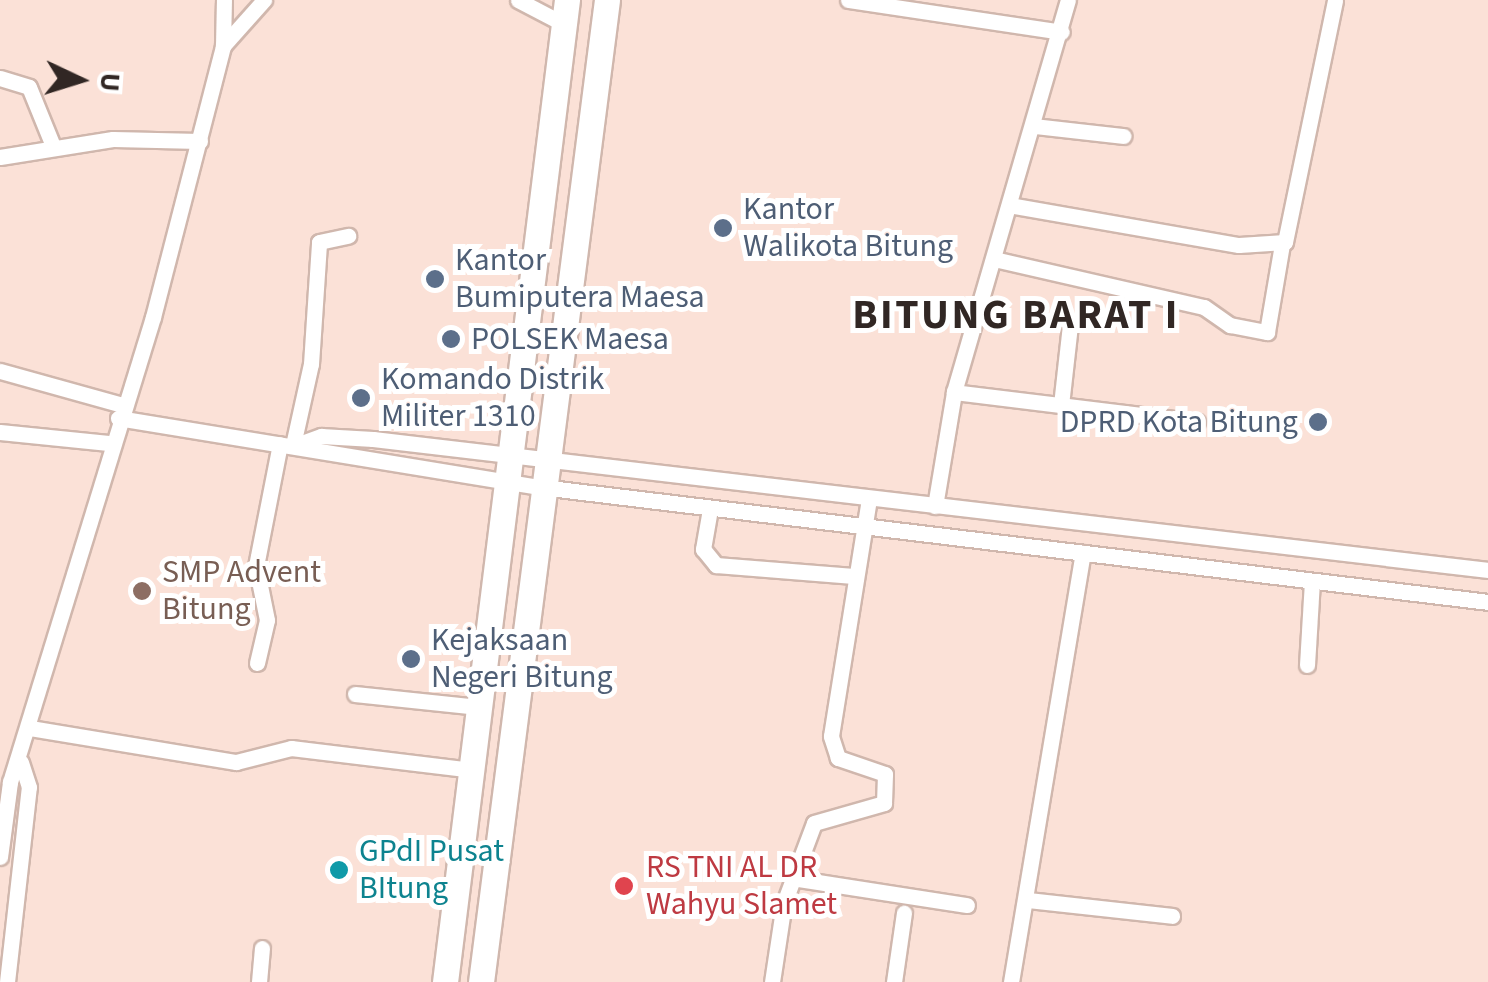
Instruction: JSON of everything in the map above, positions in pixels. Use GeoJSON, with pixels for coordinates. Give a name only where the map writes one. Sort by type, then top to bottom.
{"type":"FeatureCollection","features":[{"type":"Feature","properties":{"kind":"highway"},"geometry":{"type":"LineString","coordinates":[[480,982],[606,0]]}},
{"type":"Feature","properties":{"kind":"highway"},"geometry":{"type":"LineString","coordinates":[[445,982],[507,455],[566,12]]}},
{"type":"Feature","properties":{"kind":"highway"},"geometry":{"type":"LineString","coordinates":[[467,810],[503,812]]}},
{"type":"Feature","properties":{"kind":"street"},"geometry":{"type":"LineString","coordinates":[[0,857],[21,762],[108,444],[200,141],[223,46],[224,0]]}},
{"type":"Feature","properties":{"kind":"street"},"geometry":{"type":"LineString","coordinates":[[223,46],[264,0]]}},
{"type":"Feature","properties":{"kind":"street"},"geometry":{"type":"LineString","coordinates":[[518,0],[566,12]]}},
{"type":"Feature","properties":{"kind":"street"},"geometry":{"type":"LineString","coordinates":[[848,0],[1062,32]]}},
{"type":"Feature","properties":{"kind":"street"},"geometry":{"type":"LineString","coordinates":[[935,506],[954,392],[1062,32],[1068,0]]}},
{"type":"Feature","properties":{"kind":"street"},"geometry":{"type":"LineString","coordinates":[[994,259],[1204,306],[1230,325],[1268,332],[1282,244],[1335,0]]}},
{"type":"Feature","properties":{"kind":"street"},"geometry":{"type":"LineString","coordinates":[[0,78],[29,87],[52,146]]}},
{"type":"Feature","properties":{"kind":"street"},"geometry":{"type":"LineString","coordinates":[[1034,126],[1123,136]]}},
{"type":"Feature","properties":{"kind":"street"},"geometry":{"type":"LineString","coordinates":[[0,157],[52,146],[200,141]]}},
{"type":"Feature","properties":{"kind":"street"},"geometry":{"type":"LineString","coordinates":[[1009,205],[1239,245],[1282,244]]}},
{"type":"Feature","properties":{"kind":"street"},"geometry":{"type":"LineString","coordinates":[[257,663],[267,620],[256,566],[311,364],[319,242],[348,236]]}},
{"type":"Feature","properties":{"kind":"street"},"geometry":{"type":"LineString","coordinates":[[1061,405],[1070,325]]}},
{"type":"Feature","properties":{"kind":"street"},"geometry":{"type":"LineString","coordinates":[[0,371],[120,411],[542,488],[1488,602]]}},
{"type":"Feature","properties":{"kind":"street"},"geometry":{"type":"LineString","coordinates":[[954,392],[1197,422]]}},
{"type":"Feature","properties":{"kind":"street"},"geometry":{"type":"LineString","coordinates":[[0,432],[108,444]]}},
{"type":"Feature","properties":{"kind":"street"},"geometry":{"type":"LineString","coordinates":[[290,445],[321,436],[415,444],[1239,545],[1488,570]]}},
{"type":"Feature","properties":{"kind":"street"},"geometry":{"type":"LineString","coordinates":[[412,467],[415,444]]}},
{"type":"Feature","properties":{"kind":"street"},"geometry":{"type":"LineString","coordinates":[[772,982],[792,878],[814,823],[884,803],[884,774],[838,758],[831,736],[869,498]]}},
{"type":"Feature","properties":{"kind":"street"},"geometry":{"type":"LineString","coordinates":[[710,509],[703,549],[716,565],[854,576]]}},
{"type":"Feature","properties":{"kind":"street"},"geometry":{"type":"LineString","coordinates":[[1235,573],[1239,545]]}},
{"type":"Feature","properties":{"kind":"street"},"geometry":{"type":"LineString","coordinates":[[1011,982],[1028,900],[1083,552]]}},
{"type":"Feature","properties":{"kind":"street"},"geometry":{"type":"LineString","coordinates":[[1432,595],[1435,566]]}},
{"type":"Feature","properties":{"kind":"street"},"geometry":{"type":"LineString","coordinates":[[1307,665],[1312,581]]}},
{"type":"Feature","properties":{"kind":"street"},"geometry":{"type":"LineString","coordinates":[[354,694],[478,707]]}},
{"type":"Feature","properties":{"kind":"street"},"geometry":{"type":"LineString","coordinates":[[30,728],[236,762],[286,748],[472,770]]}},
{"type":"Feature","properties":{"kind":"street"},"geometry":{"type":"LineString","coordinates":[[7,982],[29,787],[21,762]]}},
{"type":"Feature","properties":{"kind":"street"},"geometry":{"type":"LineString","coordinates":[[792,878],[967,905]]}},
{"type":"Feature","properties":{"kind":"street"},"geometry":{"type":"LineString","coordinates":[[1028,900],[1172,916]]}},
{"type":"Feature","properties":{"kind":"street"},"geometry":{"type":"LineString","coordinates":[[894,982],[904,913]]}},
{"type":"Feature","properties":{"kind":"street"},"geometry":{"type":"LineString","coordinates":[[259,982],[262,948]]}},
{"type":"Feature","properties":{"kind":"place","name":"Kantor Walikota Bitung"},"geometry":{"type":"Point","coordinates":[723,228]}},
{"type":"Feature","properties":{"kind":"place","name":"Kantor Bumiputera Maesa"},"geometry":{"type":"Point","coordinates":[435,279]}},
{"type":"Feature","properties":{"kind":"place","name":"POLSEK Maesa"},"geometry":{"type":"Point","coordinates":[451,339]}},
{"type":"Feature","properties":{"kind":"place","name":"Komando Distrik Militer 1310"},"geometry":{"type":"Point","coordinates":[361,398]}},
{"type":"Feature","properties":{"kind":"place","name":"DPRD Kota Bitung"},"geometry":{"type":"Point","coordinates":[1318,422]}},
{"type":"Feature","properties":{"kind":"place","name":"SMP Advent Bitung"},"geometry":{"type":"Point","coordinates":[142,591]}},
{"type":"Feature","properties":{"kind":"place","name":"Kejaksaan Negeri Bitung"},"geometry":{"type":"Point","coordinates":[411,659]}},
{"type":"Feature","properties":{"kind":"place","name":"GPdI Pusat BItung"},"geometry":{"type":"Point","coordinates":[339,870]}},
{"type":"Feature","properties":{"kind":"place","name":"RS TNI AL DR Wahyu Slamet"},"geometry":{"type":"Point","coordinates":[624,886]}},
{"type":"Feature","properties":{"kind":"district","name":"BITUNG BARAT I"},"geometry":{"type":"Point","coordinates":[1016,315]}}]}
